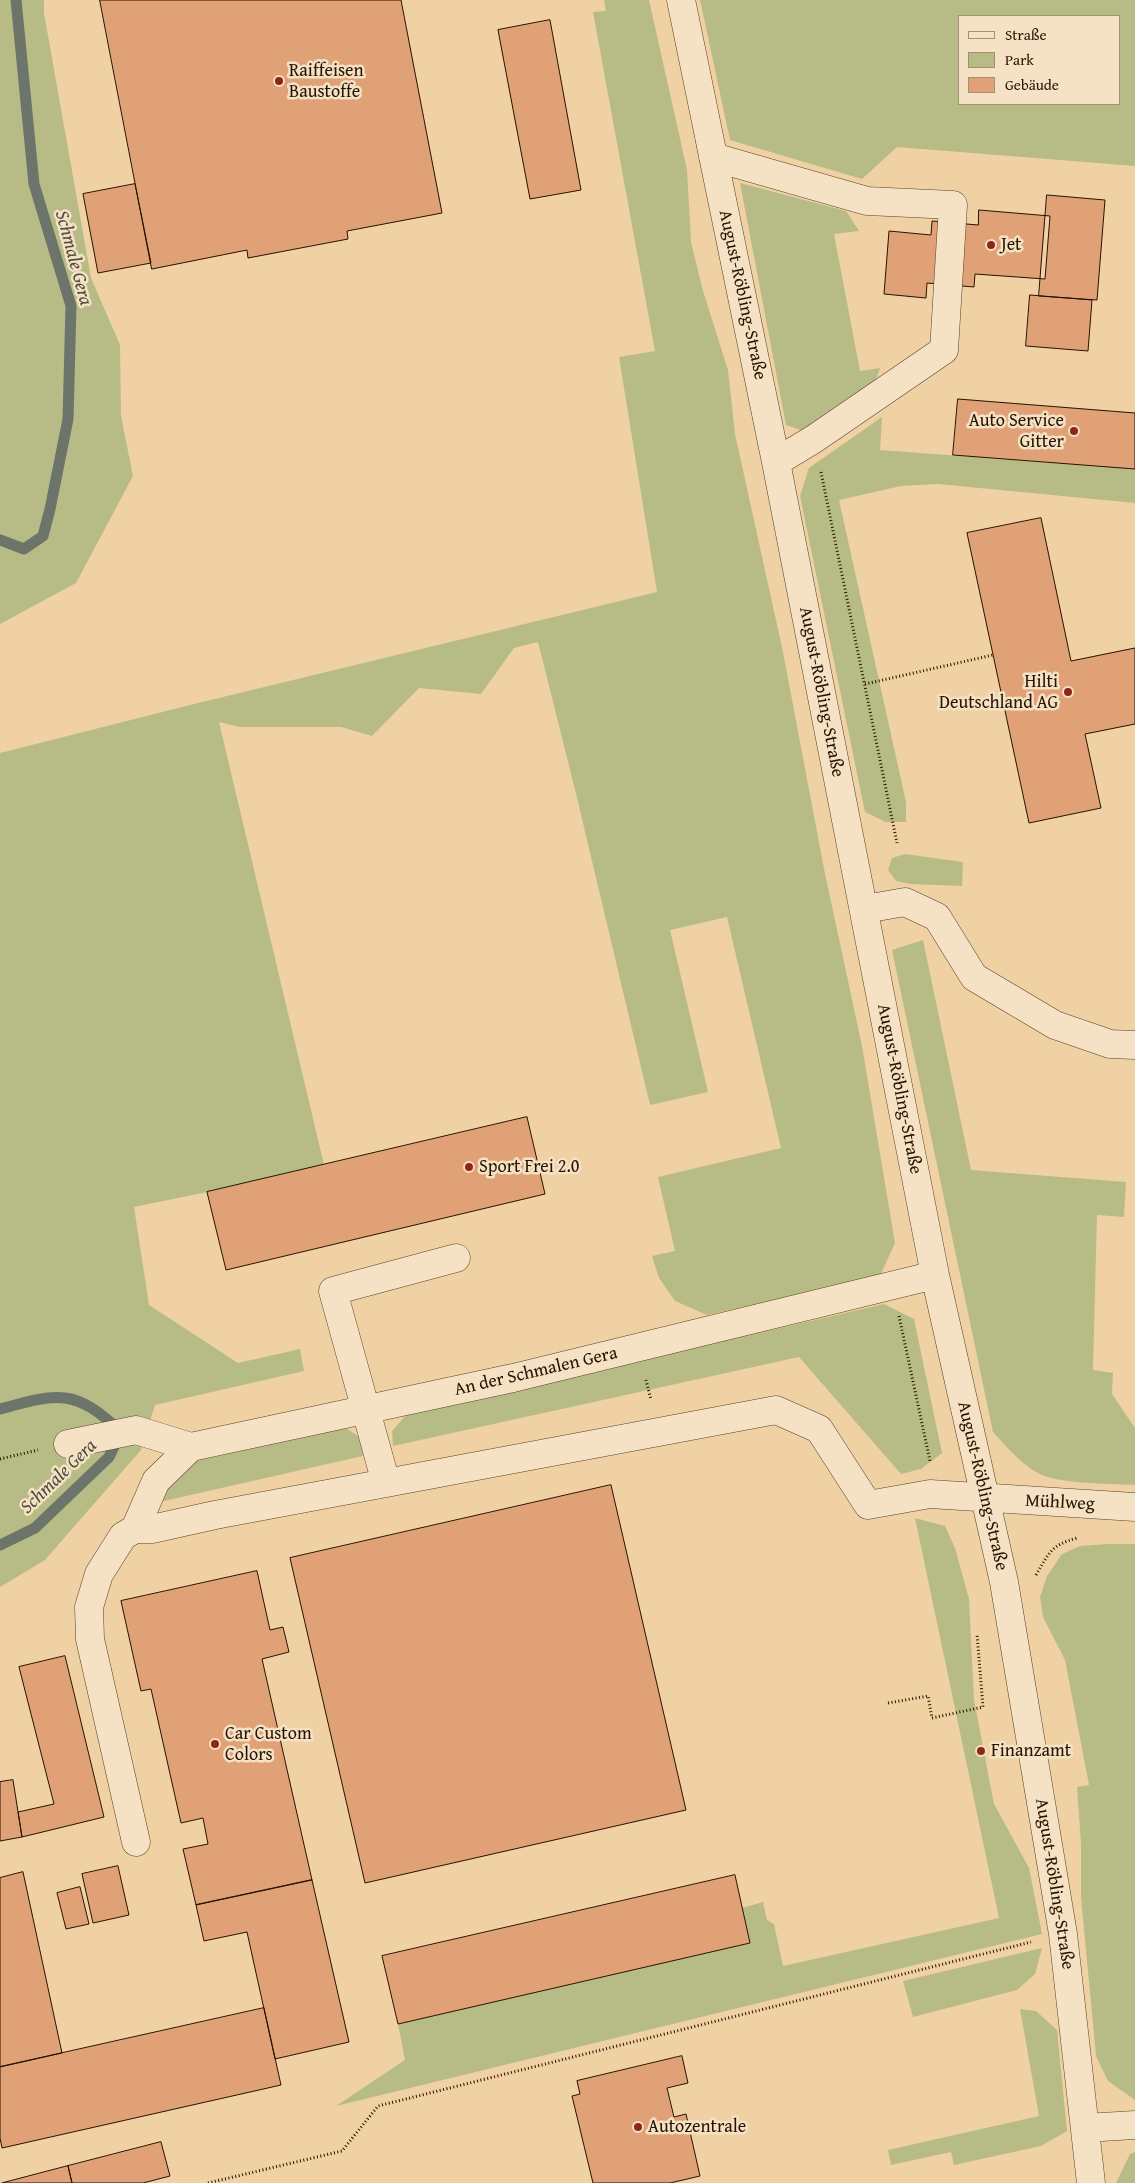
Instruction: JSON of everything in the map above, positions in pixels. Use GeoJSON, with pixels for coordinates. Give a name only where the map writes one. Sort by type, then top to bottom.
{"type":"FeatureCollection","features":[{"type":"Feature","properties":{"kind":"street","name":"August-Röbling-Straße"},"geometry":{"type":"LineString","coordinates":[[681,0],[776,462],[865,909],[935,1275],[1004,1582],[1063,1934],[1091,2183]]}},
{"type":"Feature","properties":{"kind":"street"},"geometry":{"type":"LineString","coordinates":[[713,157],[866,201],[953,205],[944,350],[814,439],[776,462]]}},
{"type":"Feature","properties":{"kind":"street"},"geometry":{"type":"LineString","coordinates":[[865,909],[905,902],[937,917],[974,977],[1055,1025],[1110,1044],[1135,1045]]}},
{"type":"Feature","properties":{"kind":"street"},"geometry":{"type":"LineString","coordinates":[[386,1483],[333,1291],[456,1258]]}},
{"type":"Feature","properties":{"kind":"street","name":"An der Schmalen Gera"},"geometry":{"type":"LineString","coordinates":[[75,1443],[136,1430],[191,1447],[366,1411],[935,1275]]}},
{"type":"Feature","properties":{"kind":"street","name":"Mühlweg"},"geometry":{"type":"LineString","coordinates":[[658,1433],[776,1410],[819,1429],[868,1505],[930,1494],[1135,1507]]}},
{"type":"Feature","properties":{"kind":"street"},"geometry":{"type":"LineString","coordinates":[[136,1842],[90,1639],[89,1607],[99,1574],[123,1536],[135,1529],[152,1529],[215,1515],[658,1433]]}},
{"type":"Feature","properties":{"kind":"street"},"geometry":{"type":"LineString","coordinates":[[135,1529],[156,1481],[191,1447]]}},
{"type":"Feature","properties":{"kind":"street"},"geometry":{"type":"LineString","coordinates":[[1085,2128],[1135,2125]]}},
{"type":"Feature","properties":{"kind":"path"},"geometry":{"type":"LineString","coordinates":[[814,439],[866,684],[897,843]]}},
{"type":"Feature","properties":{"kind":"path"},"geometry":{"type":"LineString","coordinates":[[866,684],[993,654]]}},
{"type":"Feature","properties":{"kind":"path"},"geometry":{"type":"LineString","coordinates":[[639,1347],[658,1433]]}},
{"type":"Feature","properties":{"kind":"path"},"geometry":{"type":"LineString","coordinates":[[0,1459],[75,1443]]}},
{"type":"Feature","properties":{"kind":"path"},"geometry":{"type":"LineString","coordinates":[[888,1703],[928,1696],[932,1718],[983,1707],[977,1626]]}},
{"type":"Feature","properties":{"kind":"path"},"geometry":{"type":"LineString","coordinates":[[208,2183],[342,2151],[378,2106],[1063,1934]]}},
{"type":"Feature","properties":{"kind":"green space"},"geometry":{"type":"Polygon","coordinates":[[[0,0],[44,0],[44,13],[91,278],[120,345],[121,416],[133,476],[76,583],[0,624],[0,0]]]}},
{"type":"Feature","properties":{"kind":"green space"},"geometry":{"type":"Polygon","coordinates":[[[604,0],[649,0],[687,170],[691,242],[703,291],[728,370],[735,434],[783,652],[824,869],[862,1046],[895,1243],[880,1276],[707,1315],[675,1301],[659,1278],[652,1256],[675,1251],[658,1177],[781,1148],[727,917],[670,930],[708,1092],[650,1105],[538,642],[514,648],[481,694],[419,688],[372,736],[341,727],[239,727],[219,722],[324,1165],[134,1207],[149,1305],[238,1363],[300,1349],[304,1371],[155,1405],[141,1450],[45,1560],[0,1587],[0,753],[657,592],[619,357],[655,351],[593,12],[606,11],[604,0]]]}},
{"type":"Feature","properties":{"kind":"green space"},"geometry":{"type":"Polygon","coordinates":[[[700,0],[1135,0],[1135,166],[897,147],[862,179],[730,140],[700,0]]]}},
{"type":"Feature","properties":{"kind":"green space"},"geometry":{"type":"Polygon","coordinates":[[[740,183],[846,211],[859,231],[834,234],[860,371],[880,368],[874,386],[803,431],[786,425],[740,183]]]}},
{"type":"Feature","properties":{"kind":"green space"},"geometry":{"type":"Polygon","coordinates":[[[882,417],[880,450],[1135,469],[1135,503],[938,484],[901,486],[839,500],[906,802],[906,822],[886,822],[865,812],[800,496],[809,468],[882,417]]]}},
{"type":"Feature","properties":{"kind":"green space"},"geometry":{"type":"Polygon","coordinates":[[[905,854],[963,862],[962,886],[910,884],[896,881],[888,870],[892,858],[905,854]]]}},
{"type":"Feature","properties":{"kind":"green space"},"geometry":{"type":"Polygon","coordinates":[[[923,940],[971,1170],[1126,1182],[1124,1217],[1097,1215],[1093,1370],[1113,1373],[1112,1394],[1135,1428],[1135,1485],[1070,1481],[1045,1476],[1024,1464],[993,1432],[892,950],[923,940]]]}},
{"type":"Feature","properties":{"kind":"green space"},"geometry":{"type":"Polygon","coordinates":[[[884,1304],[914,1319],[942,1453],[921,1469],[901,1474],[799,1357],[393,1446],[392,1431],[407,1414],[884,1304]]]}},
{"type":"Feature","properties":{"kind":"green space"},"geometry":{"type":"Polygon","coordinates":[[[346,1428],[361,1438],[363,1456],[155,1503],[173,1466],[346,1428]]]}},
{"type":"Feature","properties":{"kind":"green space"},"geometry":{"type":"Polygon","coordinates":[[[915,1518],[945,1526],[955,1548],[969,1599],[974,1700],[994,1804],[1029,1868],[1042,1934],[336,2106],[405,2060],[398,2024],[750,1943],[742,1908],[763,1902],[767,1920],[774,1924],[783,1966],[999,1918],[915,1518]]]}},
{"type":"Feature","properties":{"kind":"green space"},"geometry":{"type":"Polygon","coordinates":[[[1135,1544],[1135,2100],[1108,2081],[1096,2056],[1081,1897],[1081,1843],[1077,1787],[1089,1785],[1065,1660],[1043,1617],[1040,1597],[1047,1576],[1062,1554],[1080,1546],[1135,1544]]]}},
{"type":"Feature","properties":{"kind":"green space"},"geometry":{"type":"Polygon","coordinates":[[[1042,1948],[1035,1974],[1017,1990],[913,2017],[903,1981],[1042,1948]]]}},
{"type":"Feature","properties":{"kind":"green space"},"geometry":{"type":"Polygon","coordinates":[[[1020,2009],[1036,2011],[1057,2030],[1067,2131],[1041,2146],[954,2165],[951,2152],[891,2165],[888,2150],[1039,2116],[1020,2009]]]}},
{"type":"Feature","properties":{"kind":"green space"},"geometry":{"type":"Polygon","coordinates":[[[1135,2152],[1135,2183],[1116,2183],[1130,2154],[1135,2152]]]}},
{"type":"Feature","properties":{"kind":"building"},"geometry":{"type":"Polygon","coordinates":[[[100,0],[401,0],[442,213],[347,231],[348,239],[248,258],[247,250],[152,269],[100,0]]]}},
{"type":"Feature","properties":{"kind":"building"},"geometry":{"type":"Polygon","coordinates":[[[550,20],[581,190],[530,199],[498,30],[550,20]]]}},
{"type":"Feature","properties":{"kind":"building"},"geometry":{"type":"Polygon","coordinates":[[[135,184],[151,263],[98,273],[83,194],[135,184]]]}},
{"type":"Feature","properties":{"kind":"building"},"geometry":{"type":"Polygon","coordinates":[[[1047,195],[1105,200],[1097,300],[1039,296],[1047,195]]]}},
{"type":"Feature","properties":{"kind":"building"},"geometry":{"type":"Polygon","coordinates":[[[979,210],[1050,216],[1045,279],[975,274],[974,287],[927,283],[926,298],[884,294],[889,231],[931,235],[932,221],[978,225],[979,210]]]}},
{"type":"Feature","properties":{"kind":"building"},"geometry":{"type":"Polygon","coordinates":[[[1030,295],[1092,300],[1088,351],[1026,346],[1030,295]]]}},
{"type":"Feature","properties":{"kind":"building"},"geometry":{"type":"Polygon","coordinates":[[[958,399],[1135,413],[1135,469],[953,455],[958,399]]]}},
{"type":"Feature","properties":{"kind":"building","name":"Hilti Deutschland AG"},"geometry":{"type":"Polygon","coordinates":[[[1041,518],[1071,661],[1135,648],[1135,724],[1085,734],[1101,808],[1029,823],[967,533],[1041,518]]]}},
{"type":"Feature","properties":{"kind":"building"},"geometry":{"type":"Polygon","coordinates":[[[527,1117],[545,1194],[226,1270],[207,1192],[527,1117]]]}},
{"type":"Feature","properties":{"kind":"building"},"geometry":{"type":"Polygon","coordinates":[[[611,1485],[686,1810],[365,1883],[290,1558],[611,1485]]]}},
{"type":"Feature","properties":{"kind":"building"},"geometry":{"type":"Polygon","coordinates":[[[257,1571],[270,1630],[283,1627],[289,1652],[262,1659],[312,1880],[196,1905],[183,1849],[208,1844],[203,1818],[181,1823],[151,1689],[141,1691],[121,1601],[257,1571]]]}},
{"type":"Feature","properties":{"kind":"building"},"geometry":{"type":"Polygon","coordinates":[[[65,1656],[104,1817],[22,1837],[18,1812],[54,1804],[19,1667],[65,1656]]]}},
{"type":"Feature","properties":{"kind":"building"},"geometry":{"type":"Polygon","coordinates":[[[13,1780],[22,1837],[0,1841],[0,1782],[13,1780]]]}},
{"type":"Feature","properties":{"kind":"building"},"geometry":{"type":"Polygon","coordinates":[[[118,1866],[129,1915],[93,1923],[82,1874],[118,1866]]]}},
{"type":"Feature","properties":{"kind":"building"},"geometry":{"type":"Polygon","coordinates":[[[23,1872],[62,2053],[0,2067],[0,1878],[23,1872]]]}},
{"type":"Feature","properties":{"kind":"building"},"geometry":{"type":"Polygon","coordinates":[[[735,1875],[750,1943],[398,2024],[382,1956],[735,1875]]]}},
{"type":"Feature","properties":{"kind":"building"},"geometry":{"type":"Polygon","coordinates":[[[312,1880],[349,2042],[275,2059],[247,1932],[204,1941],[196,1905],[312,1880]]]}},
{"type":"Feature","properties":{"kind":"building"},"geometry":{"type":"Polygon","coordinates":[[[80,1887],[89,1924],[66,1929],[57,1893],[80,1887]]]}},
{"type":"Feature","properties":{"kind":"building"},"geometry":{"type":"Polygon","coordinates":[[[264,2008],[281,2085],[2,2148],[0,2138],[0,2067],[264,2008]]]}},
{"type":"Feature","properties":{"kind":"building"},"geometry":{"type":"Polygon","coordinates":[[[682,2056],[688,2083],[667,2088],[674,2117],[686,2114],[700,2176],[670,2183],[593,2183],[572,2096],[580,2094],[577,2081],[682,2056]]]}},
{"type":"Feature","properties":{"kind":"building"},"geometry":{"type":"Polygon","coordinates":[[[161,2142],[170,2176],[143,2183],[72,2183],[68,2166],[161,2142]]]}},
{"type":"Feature","properties":{"kind":"building"},"geometry":{"type":"Polygon","coordinates":[[[68,2166],[72,2183],[2,2183],[68,2166]]]}},
{"type":"Feature","properties":{"kind":"waterway","name":"Schmale Gera"},"geometry":{"type":"LineString","coordinates":[[0,540],[24,549],[43,536],[68,419],[71,306],[34,184],[16,0]]}},
{"type":"Feature","properties":{"kind":"waterway","name":"Schmale Gera"},"geometry":{"type":"LineString","coordinates":[[0,1409],[37,1400],[65,1398],[78,1401],[91,1408],[121,1432],[109,1457],[35,1528],[0,1545]]}},
{"type":"Feature","properties":{"kind":"place","name":"Raiffeisen Baustoffe"},"geometry":{"type":"Point","coordinates":[279,81]}},
{"type":"Feature","properties":{"kind":"place","name":"Jet"},"geometry":{"type":"Point","coordinates":[991,245]}},
{"type":"Feature","properties":{"kind":"place","name":"Auto Service Gitter"},"geometry":{"type":"Point","coordinates":[1074,431]}},
{"type":"Feature","properties":{"kind":"place","name":"Hilti Deutschland AG"},"geometry":{"type":"Point","coordinates":[1068,692]}},
{"type":"Feature","properties":{"kind":"place","name":"Sport Frei 2.0"},"geometry":{"type":"Point","coordinates":[469,1167]}},
{"type":"Feature","properties":{"kind":"place","name":"Car Custom Colors"},"geometry":{"type":"Point","coordinates":[215,1744]}},
{"type":"Feature","properties":{"kind":"place","name":"Finanzamt"},"geometry":{"type":"Point","coordinates":[981,1751]}},
{"type":"Feature","properties":{"kind":"place","name":"Autozentrale"},"geometry":{"type":"Point","coordinates":[638,2127]}}]}
